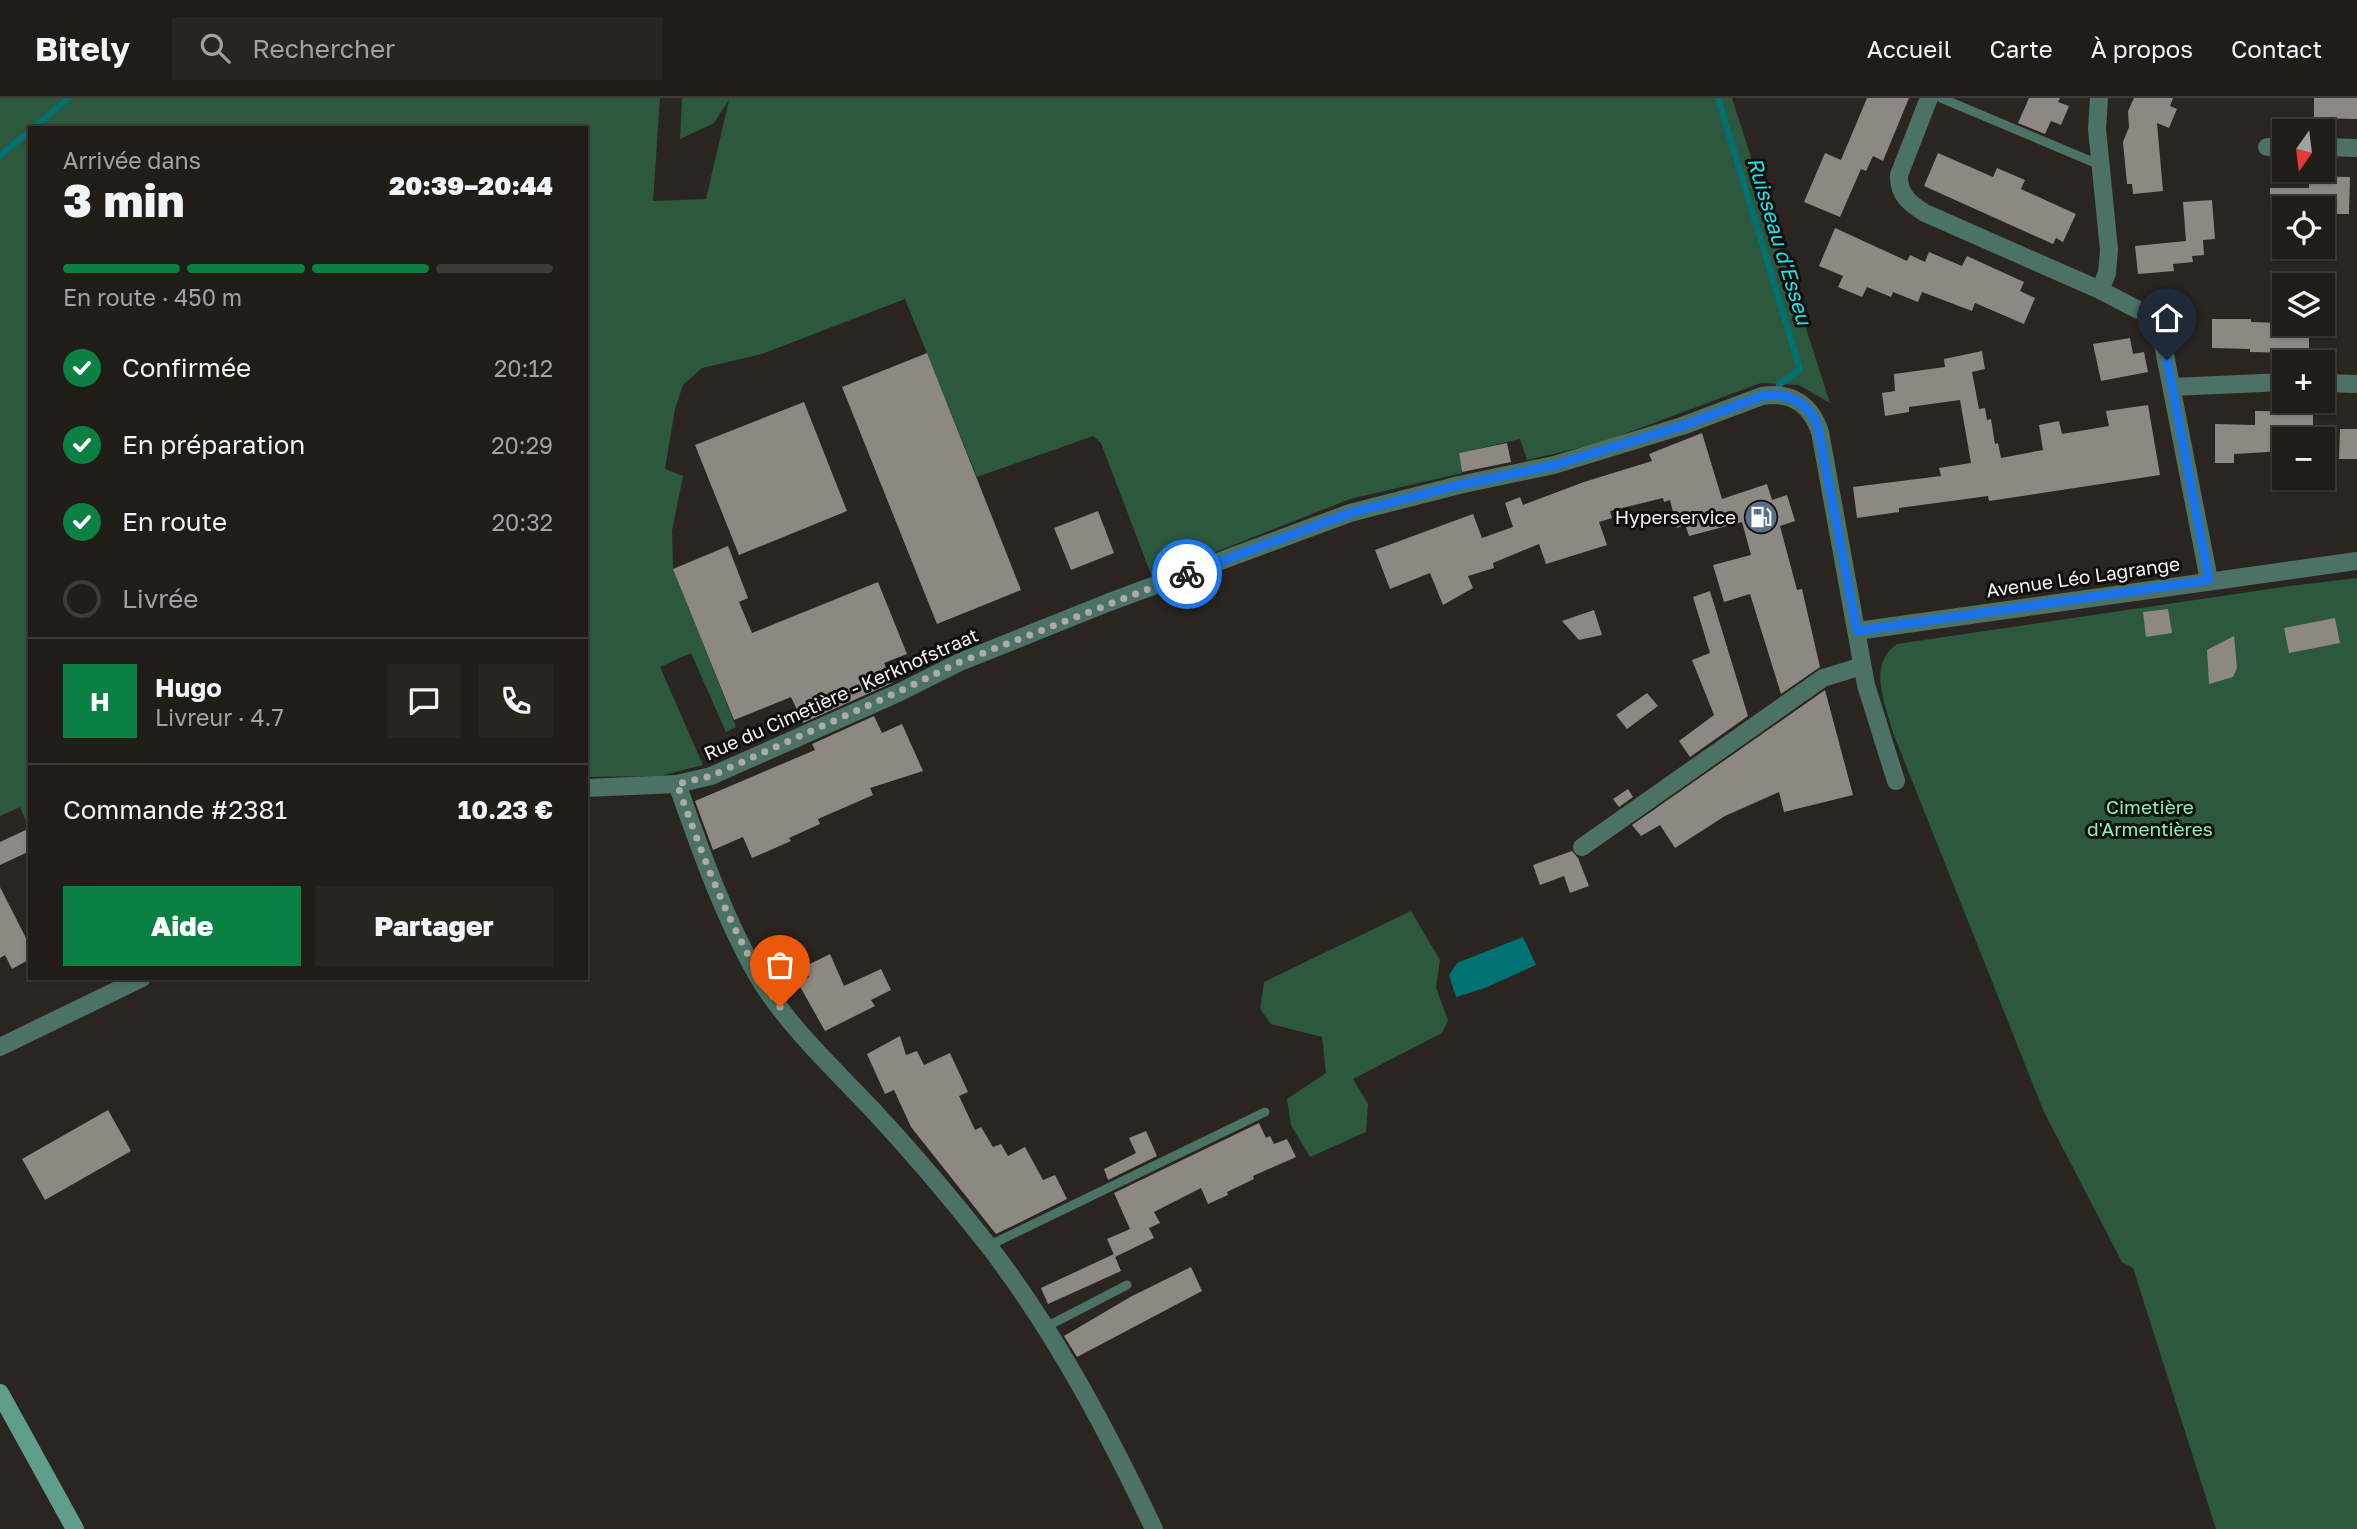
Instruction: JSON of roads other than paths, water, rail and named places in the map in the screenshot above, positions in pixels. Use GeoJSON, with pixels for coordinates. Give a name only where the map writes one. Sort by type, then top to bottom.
{"type":"FeatureCollection","features":[{"type":"Feature","properties":{"kind":"street"},"geometry":{"type":"LineString","coordinates":[[1929,98],[1899,175],[1898,182],[1906,199],[1925,213],[2139,309],[2155,323],[2161,334],[2209,580]]}},
{"type":"Feature","properties":{"kind":"street"},"geometry":{"type":"LineString","coordinates":[[2099,98],[2097,129],[2109,250],[2107,273],[2100,290]]}},
{"type":"Feature","properties":{"kind":"street"},"geometry":{"type":"LineString","coordinates":[[2335,147],[2357,148]]}},
{"type":"Feature","properties":{"kind":"street"},"geometry":{"type":"LineString","coordinates":[[2172,387],[2272,383]]}},
{"type":"Feature","properties":{"kind":"street"},"geometry":{"type":"LineString","coordinates":[[2335,383],[2357,384]]}},
{"type":"Feature","properties":{"kind":"street","name":"Rue du Cimetière - Kerkhofstraat"},"geometry":{"type":"LineString","coordinates":[[588,788],[677,784],[711,776],[960,662],[1350,513],[1459,485],[1555,465],[1682,426],[1762,396],[1795,398],[1807,406],[1816,422],[1857,631]]}},
{"type":"Feature","properties":{"kind":"street","name":"Avenue Léo Lagrange"},"geometry":{"type":"LineString","coordinates":[[1857,631],[2357,561]]}},
{"type":"Feature","properties":{"kind":"street"},"geometry":{"type":"LineString","coordinates":[[1857,631],[1871,707],[1896,781]]}},
{"type":"Feature","properties":{"kind":"street"},"geometry":{"type":"LineString","coordinates":[[1582,847],[1823,677],[1862,666]]}},
{"type":"Feature","properties":{"kind":"street"},"geometry":{"type":"LineString","coordinates":[[677,784],[718,891],[758,976],[810,1044],[939,1184],[1023,1292],[1115,1450],[1154,1529]]}},
{"type":"Feature","properties":{"kind":"street"},"geometry":{"type":"LineString","coordinates":[[0,1047],[138,980]]}},
{"type":"Feature","properties":{"kind":"street"},"geometry":{"type":"LineString","coordinates":[[0,1393],[75,1529]]}},
{"type":"Feature","properties":{"kind":"lane"},"geometry":{"type":"LineString","coordinates":[[1941,98],[2100,166]]}},
{"type":"Feature","properties":{"kind":"lane"},"geometry":{"type":"LineString","coordinates":[[988,1246],[1265,1112]]}},
{"type":"Feature","properties":{"kind":"lane"},"geometry":{"type":"LineString","coordinates":[[1044,1328],[1127,1285]]}},
{"type":"Feature","properties":{"kind":"water"},"geometry":{"type":"Polygon","coordinates":[[[1523,937],[1536,965],[1485,988],[1456,997],[1449,975],[1457,963],[1523,937]]]}},
{"type":"Feature","properties":{"kind":"waterway","name":"Ruisseau d'Esseu"},"geometry":{"type":"LineString","coordinates":[[35,126],[69,98]]}},
{"type":"Feature","properties":{"kind":"waterway","name":"Ruisseau d'Esseu"},"geometry":{"type":"LineString","coordinates":[[1718,98],[1800,369],[1779,385]]}},
{"type":"Feature","properties":{"kind":"waterway","name":"Ruisseau d'Esseu"},"geometry":{"type":"LineString","coordinates":[[0,156],[28,133]]}},
{"type":"Feature","properties":{"kind":"place","name":"Hyperservice"},"geometry":{"type":"Point","coordinates":[1761,517]}},
{"type":"Feature","properties":{"kind":"park label","name":"Cimetière d'Armentières"},"geometry":{"type":"Point","coordinates":[2150,818]}}]}
